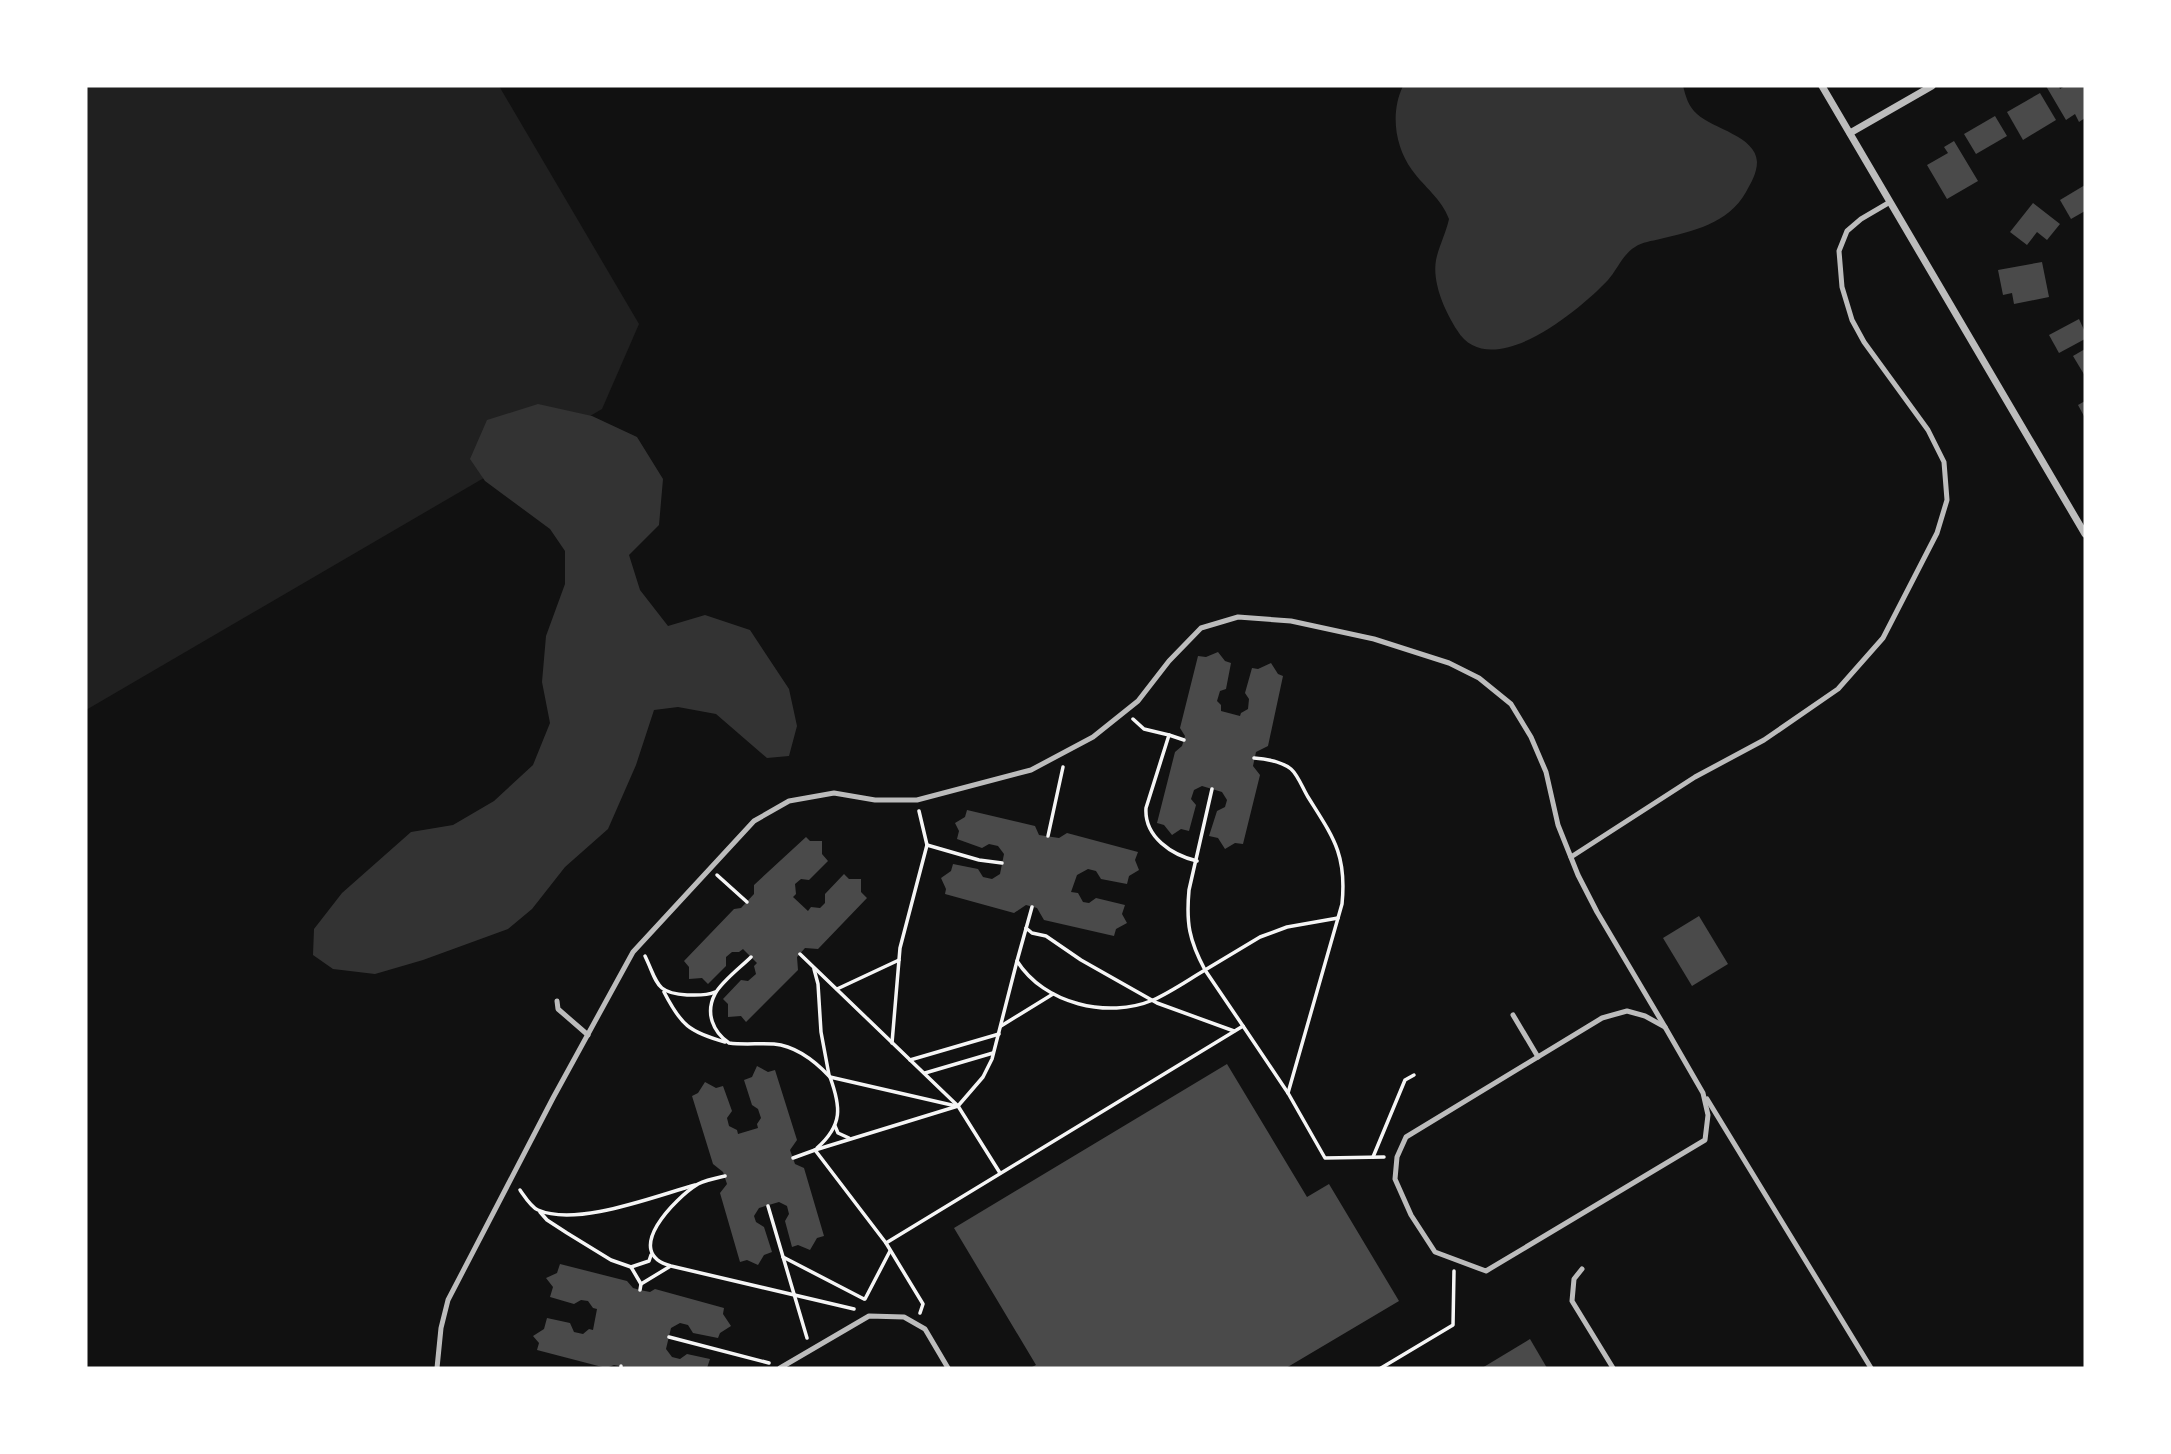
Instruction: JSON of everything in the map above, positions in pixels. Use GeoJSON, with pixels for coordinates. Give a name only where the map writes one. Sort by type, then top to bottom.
{"type":"FeatureCollection","features":[{"type":"Feature","properties":{"kind":"street"},"geometry":{"type":"LineString","coordinates":[[1822,86],[2085,534]]}},
{"type":"Feature","properties":{"kind":"street"},"geometry":{"type":"LineString","coordinates":[[1850,133],[1932,86]]}},
{"type":"Feature","properties":{"kind":"lane"},"geometry":{"type":"LineString","coordinates":[[1571,857],[1695,777],[1764,740],[1838,690],[1883,638],[1937,533],[1947,500],[1944,462],[1928,430],[1864,342],[1852,320],[1842,287],[1839,251],[1847,231],[1861,219],[1890,202]]}},
{"type":"Feature","properties":{"kind":"lane"},"geometry":{"type":"LineString","coordinates":[[437,1368],[441,1328],[448,1300],[633,952],[754,821],[789,801],[834,793],[875,800],[916,800],[1031,770],[1093,737],[1125,712],[1138,701],[1169,661],[1201,628],[1238,617],[1291,621],[1374,639],[1449,663],[1479,678],[1511,704],[1531,737],[1546,772],[1558,825],[1597,912],[1703,1093],[1871,1368]]}},
{"type":"Feature","properties":{"kind":"lane"},"geometry":{"type":"LineString","coordinates":[[557,1001],[558,1009],[587,1035]]}},
{"type":"Feature","properties":{"kind":"lane"},"geometry":{"type":"LineString","coordinates":[[1665,1027],[1646,1016],[1627,1011],[1602,1018],[1406,1137],[1397,1157],[1395,1180],[1411,1215],[1435,1252],[1486,1270],[1706,1140],[1708,1115],[1703,1093]]}},
{"type":"Feature","properties":{"kind":"lane"},"geometry":{"type":"LineString","coordinates":[[1513,1015],[1538,1057]]}},
{"type":"Feature","properties":{"kind":"lane"},"geometry":{"type":"LineString","coordinates":[[1582,1269],[1574,1279],[1572,1301],[1613,1368]]}},
{"type":"Feature","properties":{"kind":"lane"},"geometry":{"type":"LineString","coordinates":[[781,1367],[868,1314],[904,1317],[925,1329],[948,1368]]}},
{"type":"Feature","properties":{"kind":"path"},"geometry":{"type":"LineString","coordinates":[[1125,712],[1144,729],[1184,740]]}},
{"type":"Feature","properties":{"kind":"path"},"geometry":{"type":"LineString","coordinates":[[1169,735],[1146,808],[1146,817],[1163,846],[1172,853],[1197,861]]}},
{"type":"Feature","properties":{"kind":"path"},"geometry":{"type":"LineString","coordinates":[[1048,836],[1066,752]]}},
{"type":"Feature","properties":{"kind":"path"},"geometry":{"type":"LineString","coordinates":[[1254,758],[1270,759],[1292,769],[1334,837],[1342,859],[1342,904],[1288,1093]]}},
{"type":"Feature","properties":{"kind":"path"},"geometry":{"type":"LineString","coordinates":[[1212,789],[1189,890],[1187,921],[1191,942],[1205,970],[1288,1093],[1325,1158],[1397,1157]]}},
{"type":"Feature","properties":{"kind":"path"},"geometry":{"type":"LineString","coordinates":[[892,1043],[899,960],[927,845],[916,800]]}},
{"type":"Feature","properties":{"kind":"path"},"geometry":{"type":"LineString","coordinates":[[927,845],[979,860],[1002,863]]}},
{"type":"Feature","properties":{"kind":"path"},"geometry":{"type":"LineString","coordinates":[[710,869],[747,902]]}},
{"type":"Feature","properties":{"kind":"path"},"geometry":{"type":"LineString","coordinates":[[793,1158],[958,1106],[983,1077],[993,1053],[1032,907]]}},
{"type":"Feature","properties":{"kind":"path"},"geometry":{"type":"LineString","coordinates":[[1017,961],[1053,994],[1085,1005],[1120,1007],[1152,1000],[1260,937],[1287,927],[1338,918]]}},
{"type":"Feature","properties":{"kind":"path"},"geometry":{"type":"LineString","coordinates":[[1026,928],[1032,933],[1046,936],[1081,960],[1152,1000],[1234,1031]]}},
{"type":"Feature","properties":{"kind":"path"},"geometry":{"type":"LineString","coordinates":[[640,945],[679,1018],[690,1029],[729,1043],[774,1044],[791,1049],[817,1064],[830,1077],[958,1106]]}},
{"type":"Feature","properties":{"kind":"path"},"geometry":{"type":"LineString","coordinates":[[800,954],[958,1106],[1000,1173]]}},
{"type":"Feature","properties":{"kind":"path"},"geometry":{"type":"LineString","coordinates":[[663,990],[669,993],[708,996],[751,957]]}},
{"type":"Feature","properties":{"kind":"path"},"geometry":{"type":"LineString","coordinates":[[836,989],[899,960]]}},
{"type":"Feature","properties":{"kind":"path"},"geometry":{"type":"LineString","coordinates":[[814,968],[818,984],[821,1032],[839,1106],[835,1124],[827,1139],[815,1150]]}},
{"type":"Feature","properties":{"kind":"path"},"geometry":{"type":"LineString","coordinates":[[715,992],[710,1010],[712,1022],[722,1038],[729,1043]]}},
{"type":"Feature","properties":{"kind":"path"},"geometry":{"type":"LineString","coordinates":[[1000,1026],[1053,994]]}},
{"type":"Feature","properties":{"kind":"path"},"geometry":{"type":"LineString","coordinates":[[886,1243],[1243,1026]]}},
{"type":"Feature","properties":{"kind":"path"},"geometry":{"type":"LineString","coordinates":[[910,1060],[999,1034]]}},
{"type":"Feature","properties":{"kind":"path"},"geometry":{"type":"LineString","coordinates":[[924,1073],[993,1053]]}},
{"type":"Feature","properties":{"kind":"path"},"geometry":{"type":"LineString","coordinates":[[1373,1157],[1405,1080],[1414,1075]]}},
{"type":"Feature","properties":{"kind":"path"},"geometry":{"type":"LineString","coordinates":[[835,1124],[838,1133],[851,1139]]}},
{"type":"Feature","properties":{"kind":"path"},"geometry":{"type":"LineString","coordinates":[[815,1150],[886,1243],[923,1304],[917,1324]]}},
{"type":"Feature","properties":{"kind":"path"},"geometry":{"type":"LineString","coordinates":[[538,1210],[575,1215],[593,1213],[725,1176]]}},
{"type":"Feature","properties":{"kind":"path"},"geometry":{"type":"LineString","coordinates":[[511,1179],[547,1220],[611,1260],[631,1267],[649,1261],[652,1253],[651,1240],[656,1226],[670,1208],[700,1183]]}},
{"type":"Feature","properties":{"kind":"path"},"geometry":{"type":"LineString","coordinates":[[768,1206],[810,1350]]}},
{"type":"Feature","properties":{"kind":"path"},"geometry":{"type":"LineString","coordinates":[[868,1314],[863,1304],[864,1299],[890,1251]]}},
{"type":"Feature","properties":{"kind":"path"},"geometry":{"type":"LineString","coordinates":[[652,1253],[657,1261],[671,1266],[868,1314]]}},
{"type":"Feature","properties":{"kind":"path"},"geometry":{"type":"LineString","coordinates":[[783,1257],[864,1299]]}},
{"type":"Feature","properties":{"kind":"path"},"geometry":{"type":"LineString","coordinates":[[1381,1368],[1453,1325],[1454,1260]]}},
{"type":"Feature","properties":{"kind":"path"},"geometry":{"type":"LineString","coordinates":[[631,1267],[640,1287],[671,1266]]}},
{"type":"Feature","properties":{"kind":"path"},"geometry":{"type":"LineString","coordinates":[[669,1337],[781,1367]]}},
{"type":"Feature","properties":{"kind":"shaded area"},"geometry":{"type":"Polygon","coordinates":[[[86,86],[499,86],[639,324],[602,409],[86,710],[86,86]]]}},
{"type":"Feature","properties":{"kind":"shaded area"},"geometry":{"type":"Polygon","coordinates":[[[1403,86],[1683,86],[1689,105],[1697,114],[1742,139],[1749,146],[1755,153],[1756,170],[1738,203],[1720,219],[1697,229],[1638,245],[1627,254],[1595,293],[1557,324],[1512,346],[1491,350],[1472,345],[1457,330],[1440,296],[1436,260],[1449,219],[1437,199],[1406,161],[1398,140],[1397,107],[1403,86]]]}},
{"type":"Feature","properties":{"kind":"shaded area"},"geometry":{"type":"Polygon","coordinates":[[[538,404],[592,416],[637,437],[663,479],[659,525],[629,555],[640,590],[668,626],[705,615],[750,630],[789,689],[797,726],[789,756],[767,758],[716,714],[678,707],[654,710],[636,765],[608,829],[565,867],[532,909],[508,929],[423,960],[375,974],[333,969],[313,955],[314,929],[342,893],[411,832],[453,825],[494,801],[533,765],[550,723],[542,682],[546,636],[565,584],[565,551],[550,529],[485,481],[470,459],[487,420],[538,404]]]}},
{"type":"Feature","properties":{"kind":"building"},"geometry":{"type":"Polygon","coordinates":[[[2046,86],[2059,86],[2060,89],[2065,86],[2085,86],[2085,118],[2079,122],[2075,114],[2066,120],[2046,86]]]}},
{"type":"Feature","properties":{"kind":"building"},"geometry":{"type":"Polygon","coordinates":[[[2040,93],[2056,120],[2023,140],[2007,112],[2040,93]]]}},
{"type":"Feature","properties":{"kind":"building"},"geometry":{"type":"Polygon","coordinates":[[[1995,116],[2007,136],[1976,154],[1964,134],[1995,116]]]}},
{"type":"Feature","properties":{"kind":"building"},"geometry":{"type":"Polygon","coordinates":[[[1954,141],[1978,181],[1947,199],[1927,165],[1948,153],[1944,147],[1954,141]]]}},
{"type":"Feature","properties":{"kind":"building"},"geometry":{"type":"Polygon","coordinates":[[[2085,185],[2085,211],[2071,219],[2060,200],[2085,185]]]}},
{"type":"Feature","properties":{"kind":"building"},"geometry":{"type":"Polygon","coordinates":[[[2033,203],[2060,224],[2047,240],[2037,232],[2027,245],[2010,232],[2033,203]]]}},
{"type":"Feature","properties":{"kind":"building"},"geometry":{"type":"Polygon","coordinates":[[[2042,262],[2049,297],[2014,304],[2012,293],[2003,295],[1998,270],[2042,262]]]}},
{"type":"Feature","properties":{"kind":"building"},"geometry":{"type":"Polygon","coordinates":[[[2079,319],[2085,339],[2059,353],[2049,335],[2079,319]]]}},
{"type":"Feature","properties":{"kind":"building"},"geometry":{"type":"Polygon","coordinates":[[[2085,349],[2085,376],[2073,356],[2085,349]]]}},
{"type":"Feature","properties":{"kind":"building"},"geometry":{"type":"Polygon","coordinates":[[[2085,401],[2085,418],[2078,405],[2085,401]]]}},
{"type":"Feature","properties":{"kind":"building"},"geometry":{"type":"Polygon","coordinates":[[[1218,652],[1225,661],[1231,663],[1226,689],[1220,691],[1217,701],[1221,705],[1221,711],[1240,716],[1248,709],[1249,699],[1245,693],[1252,668],[1258,669],[1271,663],[1278,674],[1283,676],[1268,746],[1256,752],[1253,766],[1260,775],[1243,844],[1235,843],[1225,849],[1218,838],[1209,836],[1217,811],[1225,807],[1227,800],[1222,792],[1202,786],[1194,790],[1191,799],[1196,805],[1189,831],[1181,829],[1172,835],[1164,825],[1157,823],[1175,752],[1182,746],[1185,736],[1180,728],[1198,656],[1206,657],[1218,652]]]}},
{"type":"Feature","properties":{"kind":"building"},"geometry":{"type":"Polygon","coordinates":[[[967,810],[1035,826],[1039,835],[1059,838],[1067,833],[1138,852],[1135,860],[1139,870],[1129,876],[1127,884],[1101,879],[1096,871],[1088,869],[1077,875],[1071,892],[1078,893],[1083,902],[1089,903],[1096,898],[1125,905],[1122,914],[1127,923],[1116,929],[1114,936],[1044,920],[1037,908],[1026,905],[1014,913],[945,894],[946,889],[941,878],[951,871],[953,864],[978,869],[983,877],[992,879],[1000,874],[1004,854],[998,846],[989,844],[982,848],[957,839],[959,831],[955,823],[965,817],[967,810]]]}},
{"type":"Feature","properties":{"kind":"building"},"geometry":{"type":"Polygon","coordinates":[[[806,837],[810,841],[822,841],[822,854],[828,861],[809,880],[801,879],[795,884],[796,894],[793,897],[808,911],[811,907],[820,908],[825,903],[825,894],[844,874],[849,879],[861,879],[861,892],[867,898],[818,949],[805,948],[797,957],[798,970],[746,1022],[741,1016],[728,1017],[728,1004],[723,999],[741,980],[748,981],[756,974],[754,966],[757,963],[743,949],[732,952],[726,957],[726,966],[708,984],[702,978],[689,979],[689,967],[684,961],[734,909],[741,908],[754,894],[754,885],[806,837]]]}},
{"type":"Feature","properties":{"kind":"building"},"geometry":{"type":"Polygon","coordinates":[[[1699,916],[1728,964],[1692,986],[1663,938],[1699,916]]]}},
{"type":"Feature","properties":{"kind":"building"},"geometry":{"type":"Polygon","coordinates":[[[1227,1064],[1307,1197],[1329,1184],[1399,1301],[1286,1368],[1030,1368],[1036,1365],[954,1228],[1227,1064]]]}},
{"type":"Feature","properties":{"kind":"building"},"geometry":{"type":"Polygon","coordinates":[[[757,1066],[768,1072],[775,1070],[797,1140],[790,1150],[795,1164],[804,1168],[824,1236],[817,1238],[810,1250],[798,1245],[792,1247],[785,1221],[789,1214],[787,1206],[779,1202],[759,1208],[754,1216],[756,1222],[764,1227],[772,1252],[764,1255],[758,1265],[747,1260],[740,1262],[720,1193],[727,1184],[723,1172],[713,1164],[692,1096],[698,1093],[705,1082],[716,1088],[723,1086],[732,1111],[727,1118],[729,1126],[737,1130],[738,1134],[758,1128],[757,1124],[761,1118],[758,1109],[752,1105],[744,1080],[752,1077],[757,1066]]]}},
{"type":"Feature","properties":{"kind":"building"},"geometry":{"type":"Polygon","coordinates":[[[560,1264],[627,1281],[633,1288],[640,1290],[650,1292],[655,1289],[724,1308],[723,1314],[731,1326],[720,1333],[718,1338],[693,1333],[688,1325],[680,1323],[671,1328],[666,1349],[672,1357],[680,1359],[687,1354],[710,1359],[707,1368],[630,1368],[614,1365],[606,1368],[537,1350],[539,1343],[533,1336],[544,1329],[547,1318],[570,1323],[574,1332],[583,1334],[589,1329],[593,1330],[597,1309],[588,1301],[581,1300],[574,1304],[550,1297],[553,1287],[546,1278],[557,1273],[560,1264]]]}},
{"type":"Feature","properties":{"kind":"building"},"geometry":{"type":"Polygon","coordinates":[[[1530,1339],[1547,1368],[1482,1368],[1530,1339]]]}}]}
